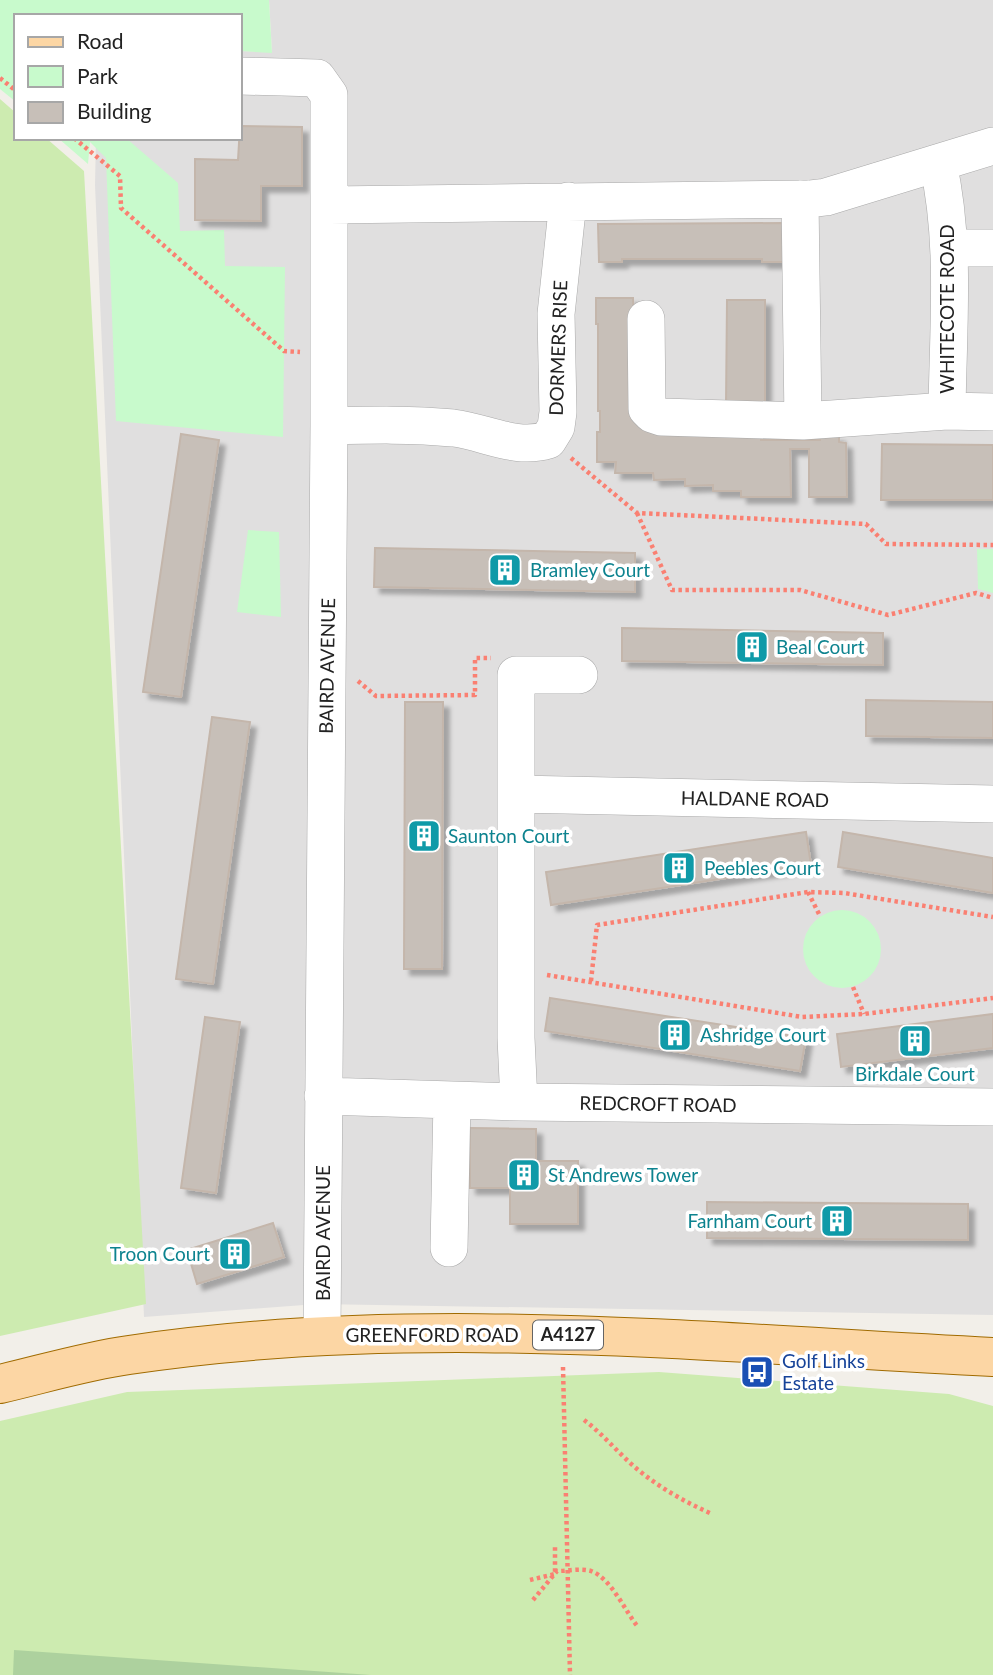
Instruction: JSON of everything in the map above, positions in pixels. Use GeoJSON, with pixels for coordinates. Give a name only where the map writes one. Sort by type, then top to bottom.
{"type":"FeatureCollection","features":[{"type":"Feature","properties":{"kind":"main road","name":"GREENFORD ROAD"},"geometry":{"type":"LineString","coordinates":[[0,1384],[126,1355],[322,1335],[565,1335],[993,1357]]}},
{"type":"Feature","properties":{"kind":"street","name":"BAIRD AVENUE"},"geometry":{"type":"LineString","coordinates":[[242,76],[317,78],[329,95],[322,1335]]}},
{"type":"Feature","properties":{"kind":"street"},"geometry":{"type":"LineString","coordinates":[[330,205],[826,197],[993,146]]}},
{"type":"Feature","properties":{"kind":"street","name":"WHITECOTE ROAD"},"geometry":{"type":"LineString","coordinates":[[939,163],[946,196],[949,248],[947,411],[993,412]]}},
{"type":"Feature","properties":{"kind":"street"},"geometry":{"type":"LineString","coordinates":[[800,199],[803,421]]}},
{"type":"Feature","properties":{"kind":"street","name":"DORMERS RISE"},"geometry":{"type":"LineString","coordinates":[[329,426],[412,425],[457,428],[517,444],[535,444],[548,440],[556,427],[558,412],[556,314],[568,201]]}},
{"type":"Feature","properties":{"kind":"street"},"geometry":{"type":"LineString","coordinates":[[949,248],[993,248]]}},
{"type":"Feature","properties":{"kind":"street"},"geometry":{"type":"LineString","coordinates":[[646,319],[647,409],[661,417],[803,421],[947,411]]}},
{"type":"Feature","properties":{"kind":"street"},"geometry":{"type":"LineString","coordinates":[[519,1102],[516,676],[579,675]]}},
{"type":"Feature","properties":{"kind":"street","name":"HALDANE ROAD"},"geometry":{"type":"LineString","coordinates":[[517,794],[993,804]]}},
{"type":"Feature","properties":{"kind":"street","name":"REDCROFT ROAD"},"geometry":{"type":"LineString","coordinates":[[323,1096],[519,1102],[993,1107]]}},
{"type":"Feature","properties":{"kind":"street"},"geometry":{"type":"LineString","coordinates":[[449,1248],[452,1100]]}},
{"type":"Feature","properties":{"kind":"path"},"geometry":{"type":"LineString","coordinates":[[0,78],[14,89]]}},
{"type":"Feature","properties":{"kind":"path"},"geometry":{"type":"LineString","coordinates":[[76,140],[120,176],[121,208],[284,351],[328,353]]}},
{"type":"Feature","properties":{"kind":"path"},"geometry":{"type":"LineString","coordinates":[[548,440],[637,513],[672,590],[800,590],[888,614],[976,593],[993,598]]}},
{"type":"Feature","properties":{"kind":"path"},"geometry":{"type":"LineString","coordinates":[[637,513],[866,524],[886,544],[993,545]]}},
{"type":"Feature","properties":{"kind":"path"},"geometry":{"type":"LineString","coordinates":[[327,656],[376,696],[475,695],[475,658],[495,659],[516,676]]}},
{"type":"Feature","properties":{"kind":"path"},"geometry":{"type":"LineString","coordinates":[[591,981],[597,925],[808,892],[844,893],[993,917]]}},
{"type":"Feature","properties":{"kind":"path"},"geometry":{"type":"LineString","coordinates":[[808,892],[820,916]]}},
{"type":"Feature","properties":{"kind":"path"},"geometry":{"type":"LineString","coordinates":[[516,974],[591,981],[802,1017],[864,1014],[993,998]]}},
{"type":"Feature","properties":{"kind":"path"},"geometry":{"type":"LineString","coordinates":[[853,987],[864,1014]]}},
{"type":"Feature","properties":{"kind":"path"},"geometry":{"type":"LineString","coordinates":[[565,1335],[562,1381],[570,1675]]}},
{"type":"Feature","properties":{"kind":"path"},"geometry":{"type":"LineString","coordinates":[[584,1420],[658,1485],[712,1514]]}},
{"type":"Feature","properties":{"kind":"path"},"geometry":{"type":"LineString","coordinates":[[533,1600],[555,1574],[555,1545]]}},
{"type":"Feature","properties":{"kind":"path"},"geometry":{"type":"LineString","coordinates":[[530,1580],[557,1572],[589,1570],[610,1585],[638,1627]]}},
{"type":"Feature","properties":{"kind":"shaded area","name":"Golf Links Estate"},"geometry":{"type":"Polygon","coordinates":[[[269,0],[993,0],[993,1315],[317,1304],[144,1317],[95,185],[96,140],[242,140],[242,51],[272,52],[269,0]]]}},
{"type":"Feature","properties":{"kind":"green space"},"geometry":{"type":"Polygon","coordinates":[[[0,0],[269,0],[272,53],[242,51],[242,14],[14,14],[14,100],[0,89],[0,0]]]}},
{"type":"Feature","properties":{"kind":"green space"},"geometry":{"type":"Polygon","coordinates":[[[0,99],[14,111],[14,140],[48,140],[84,171],[146,1304],[0,1336],[0,99]]]}},
{"type":"Feature","properties":{"kind":"green space"},"geometry":{"type":"Polygon","coordinates":[[[60,140],[128,140],[178,183],[180,231],[224,230],[225,266],[285,267],[283,437],[116,421],[106,158],[90,142],[88,164],[60,140]]]}},
{"type":"Feature","properties":{"kind":"green space"},"geometry":{"type":"Polygon","coordinates":[[[248,530],[279,532],[281,617],[237,612],[248,530]]]}},
{"type":"Feature","properties":{"kind":"green space"},"geometry":{"type":"Polygon","coordinates":[[[977,549],[993,549],[993,593],[978,589],[977,549]]]}},
{"type":"Feature","properties":{"kind":"green space"},"geometry":{"type":"Polygon","coordinates":[[[842,910],[857,913],[870,921],[878,934],[881,949],[878,964],[870,977],[857,985],[842,988],[827,985],[814,977],[806,964],[803,949],[806,934],[814,921],[827,913],[842,910]]]}},
{"type":"Feature","properties":{"kind":"green space"},"geometry":{"type":"Polygon","coordinates":[[[659,1372],[949,1394],[993,1406],[993,1675],[0,1675],[0,1421],[127,1392],[659,1372]]]}},
{"type":"Feature","properties":{"kind":"green space"},"geometry":{"type":"Polygon","coordinates":[[[14,1650],[371,1675],[13,1675],[14,1650]]]}},
{"type":"Feature","properties":{"kind":"building"},"geometry":{"type":"Polygon","coordinates":[[[242,126],[302,127],[302,186],[261,186],[261,221],[195,220],[195,159],[238,160],[242,126]]]}},
{"type":"Feature","properties":{"kind":"building"},"geometry":{"type":"Polygon","coordinates":[[[783,223],[783,262],[762,262],[762,259],[622,259],[622,262],[599,262],[598,224],[783,223]]]}},
{"type":"Feature","properties":{"kind":"building"},"geometry":{"type":"Polygon","coordinates":[[[596,298],[633,298],[644,421],[761,434],[761,440],[820,440],[821,436],[839,436],[839,442],[846,443],[847,497],[809,497],[809,449],[790,449],[791,497],[741,497],[741,491],[713,491],[713,485],[685,486],[685,479],[654,480],[653,473],[615,473],[616,462],[597,462],[600,411],[596,298]]]}},
{"type":"Feature","properties":{"kind":"building"},"geometry":{"type":"Polygon","coordinates":[[[727,300],[765,300],[765,407],[726,406],[727,300]]]}},
{"type":"Feature","properties":{"kind":"building"},"geometry":{"type":"Polygon","coordinates":[[[181,434],[219,440],[181,697],[143,692],[181,434]]]}},
{"type":"Feature","properties":{"kind":"building"},"geometry":{"type":"Polygon","coordinates":[[[882,444],[993,445],[993,500],[881,500],[882,444]]]}},
{"type":"Feature","properties":{"kind":"building","name":"Bramley Court"},"geometry":{"type":"Polygon","coordinates":[[[375,548],[635,553],[635,592],[374,587],[375,548]]]}},
{"type":"Feature","properties":{"kind":"building","name":"Beal Court"},"geometry":{"type":"Polygon","coordinates":[[[622,628],[883,633],[883,665],[622,661],[622,628]]]}},
{"type":"Feature","properties":{"kind":"building"},"geometry":{"type":"Polygon","coordinates":[[[866,700],[993,702],[993,738],[866,736],[866,700]]]}},
{"type":"Feature","properties":{"kind":"building","name":"Saunton Court"},"geometry":{"type":"Polygon","coordinates":[[[405,702],[443,702],[442,969],[404,969],[405,702]]]}},
{"type":"Feature","properties":{"kind":"building"},"geometry":{"type":"Polygon","coordinates":[[[212,717],[250,722],[213,984],[176,979],[212,717]]]}},
{"type":"Feature","properties":{"kind":"building","name":"Peebles Court"},"geometry":{"type":"Polygon","coordinates":[[[806,832],[811,865],[551,905],[546,872],[806,832]]]}},
{"type":"Feature","properties":{"kind":"building"},"geometry":{"type":"Polygon","coordinates":[[[843,832],[993,858],[993,893],[838,867],[843,832]]]}},
{"type":"Feature","properties":{"kind":"building","name":"Ashridge Court"},"geometry":{"type":"Polygon","coordinates":[[[550,998],[806,1038],[800,1071],[545,1031],[550,998]]]}},
{"type":"Feature","properties":{"kind":"building","name":"Birkdale Court"},"geometry":{"type":"Polygon","coordinates":[[[993,1014],[993,1048],[841,1067],[837,1034],[993,1014]]]}},
{"type":"Feature","properties":{"kind":"building"},"geometry":{"type":"Polygon","coordinates":[[[205,1017],[240,1022],[216,1193],[181,1188],[205,1017]]]}},
{"type":"Feature","properties":{"kind":"building","name":"St Andrews Tower"},"geometry":{"type":"Polygon","coordinates":[[[470,1128],[536,1129],[536,1161],[578,1161],[578,1224],[510,1224],[510,1188],[470,1188],[470,1128]]]}},
{"type":"Feature","properties":{"kind":"building","name":"Farnham Court"},"geometry":{"type":"Polygon","coordinates":[[[707,1202],[968,1204],[968,1240],[707,1238],[707,1202]]]}},
{"type":"Feature","properties":{"kind":"building","name":"Troon Court"},"geometry":{"type":"Polygon","coordinates":[[[273,1223],[284,1257],[197,1284],[187,1250],[273,1223]]]}},
{"type":"Feature","properties":{"kind":"place","name":"Bramley Court"},"geometry":{"type":"Point","coordinates":[505,570]}},
{"type":"Feature","properties":{"kind":"place","name":"Beal Court"},"geometry":{"type":"Point","coordinates":[752,647]}},
{"type":"Feature","properties":{"kind":"place","name":"Saunton Court"},"geometry":{"type":"Point","coordinates":[424,836]}},
{"type":"Feature","properties":{"kind":"place","name":"Peebles Court"},"geometry":{"type":"Point","coordinates":[679,868]}},
{"type":"Feature","properties":{"kind":"place","name":"Ashridge Court"},"geometry":{"type":"Point","coordinates":[675,1035]}},
{"type":"Feature","properties":{"kind":"place","name":"Birkdale Court"},"geometry":{"type":"Point","coordinates":[915,1041]}},
{"type":"Feature","properties":{"kind":"place","name":"St Andrews Tower"},"geometry":{"type":"Point","coordinates":[524,1175]}},
{"type":"Feature","properties":{"kind":"place","name":"Farnham Court"},"geometry":{"type":"Point","coordinates":[837,1221]}},
{"type":"Feature","properties":{"kind":"place","name":"Troon Court"},"geometry":{"type":"Point","coordinates":[235,1254]}},
{"type":"Feature","properties":{"kind":"place","name":"Golf Links Estate"},"geometry":{"type":"Point","coordinates":[757,1372]}}]}
